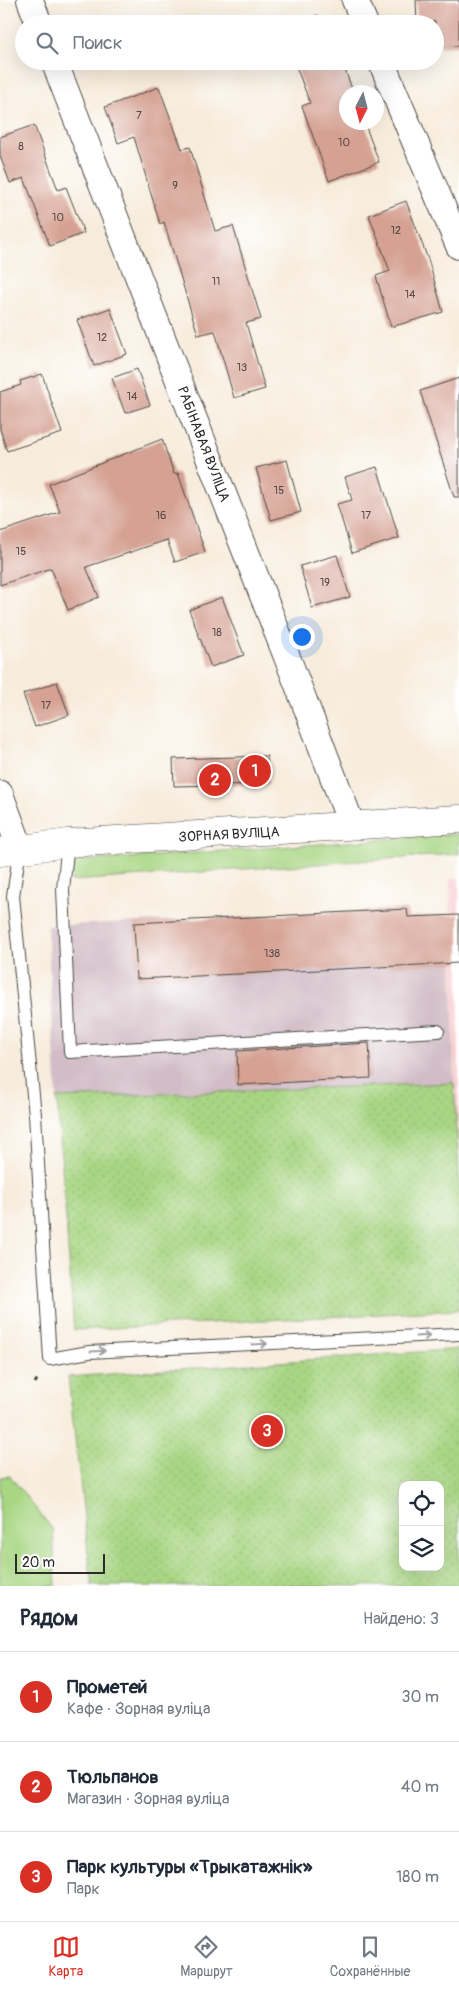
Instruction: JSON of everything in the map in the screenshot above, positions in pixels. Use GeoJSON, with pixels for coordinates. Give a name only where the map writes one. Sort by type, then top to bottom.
{"type":"FeatureCollection","features":[{"type":"Feature","properties":{"kind":"street"},"geometry":{"type":"LineString","coordinates":[[30,0],[36,15]]}},
{"type":"Feature","properties":{"kind":"street"},"geometry":{"type":"LineString","coordinates":[[355,0],[361,15]]}},
{"type":"Feature","properties":{"kind":"street","name":"РАБІНАВАЯ ВУЛІЦА"},"geometry":{"type":"LineString","coordinates":[[58,70],[302,693],[352,826]]}},
{"type":"Feature","properties":{"kind":"street"},"geometry":{"type":"LineString","coordinates":[[384,70],[459,246]]}},
{"type":"Feature","properties":{"kind":"street"},"geometry":{"type":"LineString","coordinates":[[0,794],[10,850]]}},
{"type":"Feature","properties":{"kind":"street","name":"ЗОРНАЯ ВУЛІЦА"},"geometry":{"type":"LineString","coordinates":[[10,850],[68,843],[459,819]]}},
{"type":"Feature","properties":{"kind":"lane"},"geometry":{"type":"LineString","coordinates":[[68,843],[63,889],[70,1052],[438,1031]]}},
{"type":"Feature","properties":{"kind":"lane"},"geometry":{"type":"LineString","coordinates":[[10,850],[35,1116],[50,1359],[89,1352],[459,1334]]}},
{"type":"Feature","properties":{"kind":"shaded area"},"geometry":{"type":"Polygon","coordinates":[[[459,878],[459,1172],[454,1082],[450,879],[459,878]]]}},
{"type":"Feature","properties":{"kind":"shaded area"},"geometry":{"type":"Polygon","coordinates":[[[407,909],[408,917],[451,915],[454,1083],[57,1098],[47,926],[407,909]]]}},
{"type":"Feature","properties":{"kind":"green space"},"geometry":{"type":"Polygon","coordinates":[[[459,834],[459,854],[72,881],[70,862],[459,834]]]}},
{"type":"Feature","properties":{"kind":"green space"},"geometry":{"type":"Polygon","coordinates":[[[454,1083],[459,1172],[459,1310],[74,1330],[57,1098],[454,1083]]]}},
{"type":"Feature","properties":{"kind":"green space"},"geometry":{"type":"Polygon","coordinates":[[[459,1349],[459,1586],[92,1586],[68,1377],[459,1349]]]}},
{"type":"Feature","properties":{"kind":"green space"},"geometry":{"type":"Polygon","coordinates":[[[10,1476],[53,1530],[56,1586],[0,1586],[0,1477],[10,1476]]]}},
{"type":"Feature","properties":{"kind":"building"},"geometry":{"type":"Polygon","coordinates":[[[416,0],[459,0],[459,46],[444,47],[444,15],[417,15],[416,0]]]}},
{"type":"Feature","properties":{"kind":"building"},"geometry":{"type":"Polygon","coordinates":[[[297,70],[345,70],[351,85],[339,85],[339,130],[367,130],[379,162],[329,181],[302,106],[310,103],[297,70]]]}},
{"type":"Feature","properties":{"kind":"building"},"geometry":{"type":"Polygon","coordinates":[[[159,87],[182,149],[190,147],[215,231],[233,226],[261,319],[246,323],[265,389],[234,398],[215,331],[198,335],[164,222],[160,224],[134,137],[118,143],[105,107],[159,87]]]}},
{"type":"Feature","properties":{"kind":"building"},"geometry":{"type":"Polygon","coordinates":[[[34,125],[58,190],[66,187],[84,233],[50,246],[24,178],[10,183],[0,156],[0,137],[34,125]]]}},
{"type":"Feature","properties":{"kind":"building"},"geometry":{"type":"Polygon","coordinates":[[[406,201],[429,262],[443,312],[391,327],[376,276],[390,271],[369,215],[406,201]]]}},
{"type":"Feature","properties":{"kind":"building"},"geometry":{"type":"Polygon","coordinates":[[[110,308],[127,354],[94,366],[77,320],[110,308]]]}},
{"type":"Feature","properties":{"kind":"building"},"geometry":{"type":"Polygon","coordinates":[[[137,369],[150,405],[125,413],[112,378],[137,369]]]}},
{"type":"Feature","properties":{"kind":"building"},"geometry":{"type":"Polygon","coordinates":[[[42,374],[62,433],[7,451],[0,429],[0,392],[21,385],[20,381],[42,374]]]}},
{"type":"Feature","properties":{"kind":"building"},"geometry":{"type":"Polygon","coordinates":[[[459,378],[459,497],[454,497],[420,391],[459,378]]]}},
{"type":"Feature","properties":{"kind":"building"},"geometry":{"type":"Polygon","coordinates":[[[162,439],[174,474],[178,473],[205,552],[175,562],[167,540],[86,567],[99,597],[68,610],[51,568],[0,585],[0,532],[60,512],[49,484],[162,439]]]}},
{"type":"Feature","properties":{"kind":"building"},"geometry":{"type":"Polygon","coordinates":[[[287,460],[301,512],[271,520],[256,468],[287,460]]]}},
{"type":"Feature","properties":{"kind":"building"},"geometry":{"type":"Polygon","coordinates":[[[377,467],[399,538],[352,553],[337,504],[352,500],[345,477],[377,467]]]}},
{"type":"Feature","properties":{"kind":"building"},"geometry":{"type":"Polygon","coordinates":[[[337,555],[350,597],[312,608],[300,566],[337,555]]]}},
{"type":"Feature","properties":{"kind":"building"},"geometry":{"type":"Polygon","coordinates":[[[222,597],[244,655],[211,667],[189,610],[222,597]]]}},
{"type":"Feature","properties":{"kind":"building"},"geometry":{"type":"Polygon","coordinates":[[[57,682],[69,715],[35,727],[23,694],[57,682]]]}},
{"type":"Feature","properties":{"kind":"building"},"geometry":{"type":"Polygon","coordinates":[[[267,756],[268,784],[174,786],[173,759],[267,756]]]}},
{"type":"Feature","properties":{"kind":"building"},"geometry":{"type":"Polygon","coordinates":[[[407,909],[408,917],[459,915],[459,963],[137,979],[134,923],[407,909]]]}},
{"type":"Feature","properties":{"kind":"building"},"geometry":{"type":"Polygon","coordinates":[[[369,1043],[371,1078],[238,1085],[237,1051],[369,1043]]]}},
{"type":"Feature","properties":{"kind":"place","name":"Прометей"},"geometry":{"type":"Point","coordinates":[255,771]}},
{"type":"Feature","properties":{"kind":"place","name":"Тюльпанов"},"geometry":{"type":"Point","coordinates":[215,780]}},
{"type":"Feature","properties":{"kind":"place","name":"Парк культуры «Трыкатажнік»"},"geometry":{"type":"Point","coordinates":[267,1431]}}]}
